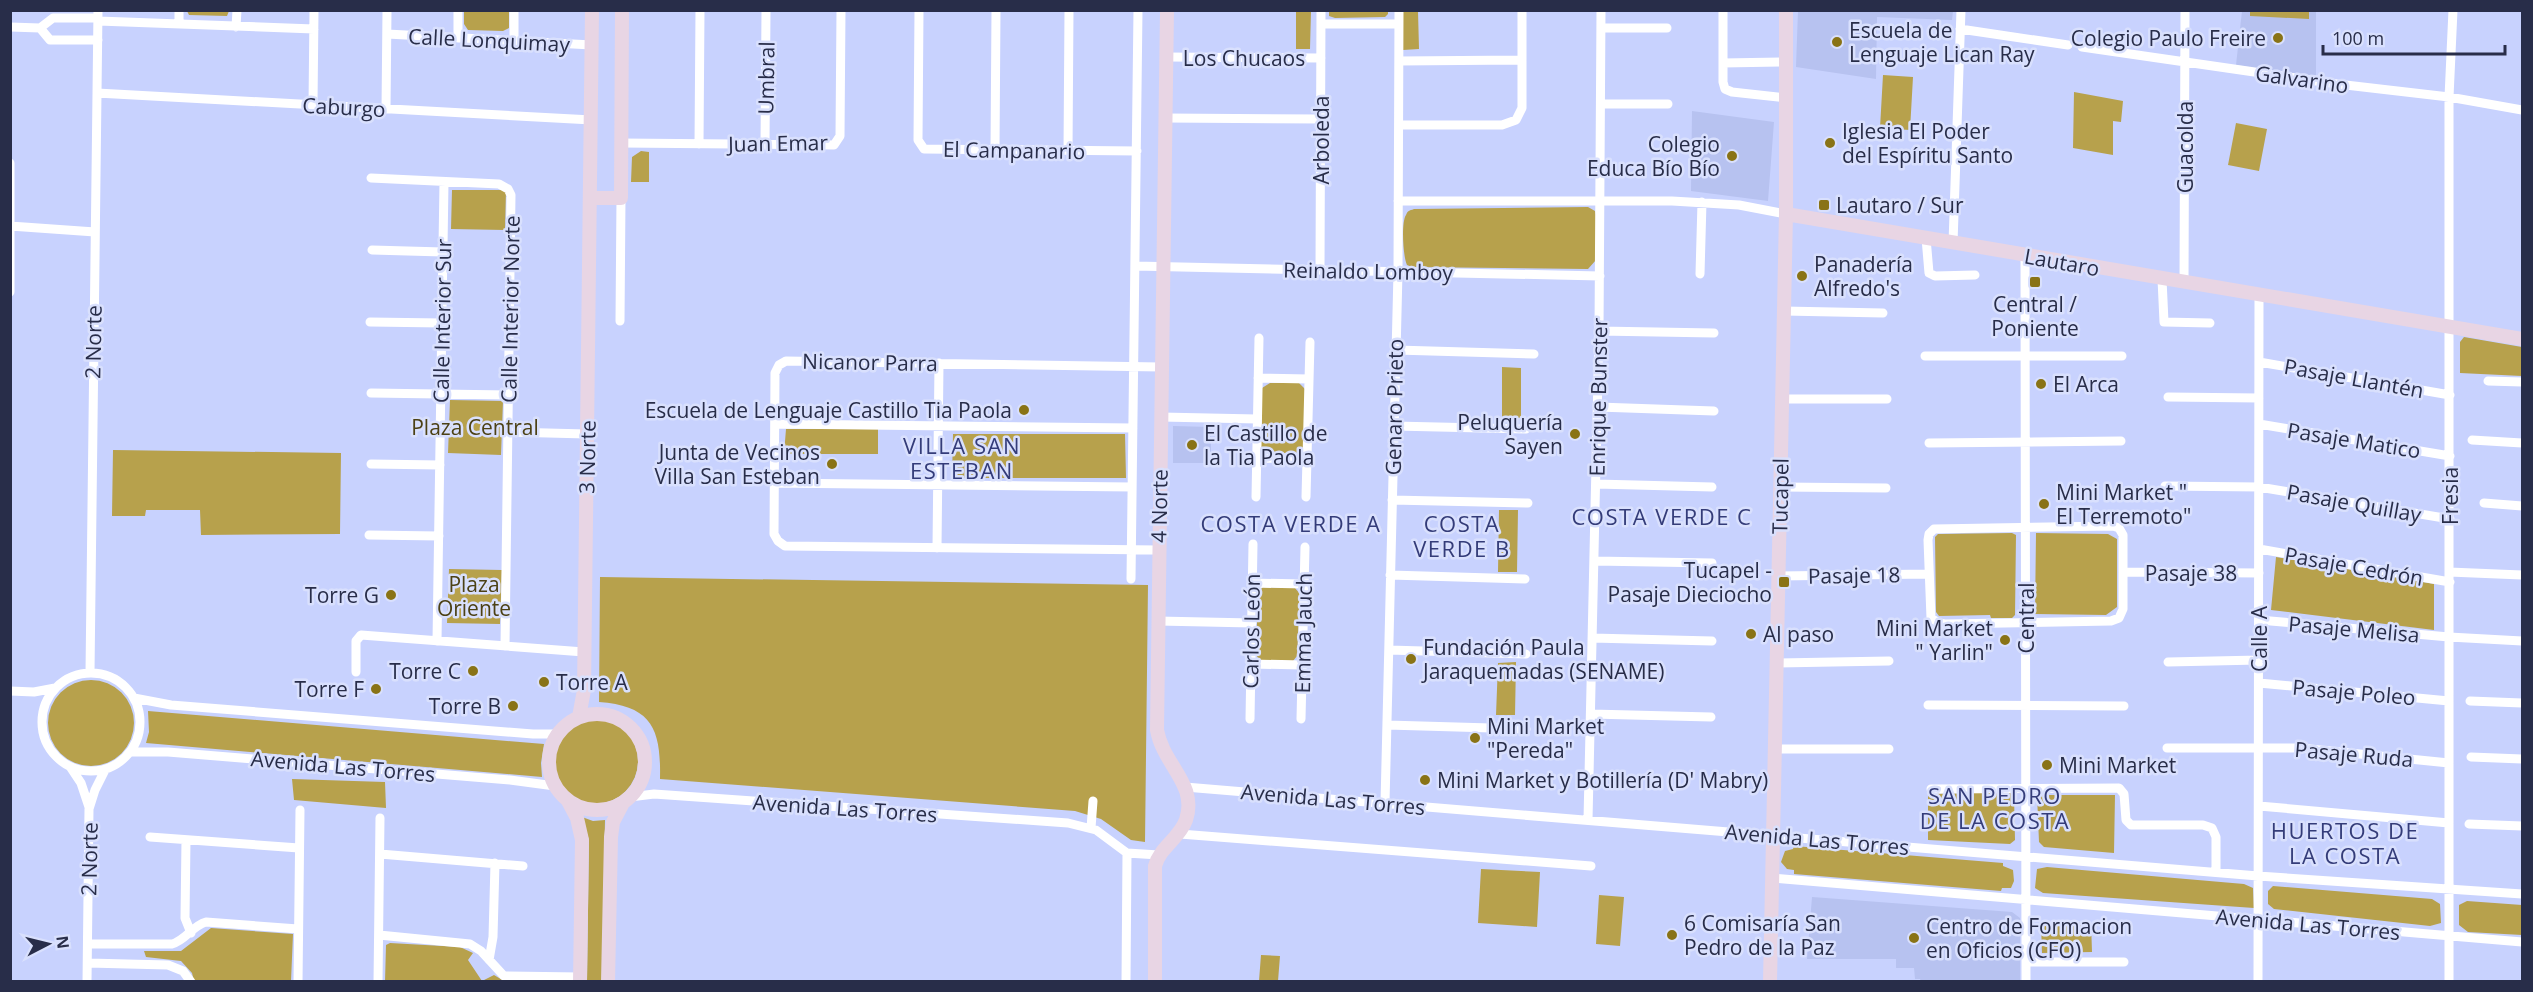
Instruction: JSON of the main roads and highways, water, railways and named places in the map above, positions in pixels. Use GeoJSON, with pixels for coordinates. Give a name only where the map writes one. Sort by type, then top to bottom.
{"type":"FeatureCollection","features":[{"type":"Feature","properties":{"kind":"place","name":"Colegio Paulo Freire"},"geometry":{"type":"Point","coordinates":[2278,38]}},
{"type":"Feature","properties":{"kind":"place","name":"Escuela de Lenguaje Lican Ray"},"geometry":{"type":"Point","coordinates":[1837,42]}},
{"type":"Feature","properties":{"kind":"place","name":"Iglesia El Poder del Espíritu Santo"},"geometry":{"type":"Point","coordinates":[1830,143]}},
{"type":"Feature","properties":{"kind":"place","name":"Colegio Educa Bío Bío"},"geometry":{"type":"Point","coordinates":[1732,156]}},
{"type":"Feature","properties":{"kind":"place","name":"Lautaro / Sur"},"geometry":{"type":"Point","coordinates":[1824,205]}},
{"type":"Feature","properties":{"kind":"place","name":"Panadería Alfredo's"},"geometry":{"type":"Point","coordinates":[1802,276]}},
{"type":"Feature","properties":{"kind":"place","name":"Central / Poniente"},"geometry":{"type":"Point","coordinates":[2035,282]}},
{"type":"Feature","properties":{"kind":"place","name":"El Arca"},"geometry":{"type":"Point","coordinates":[2041,384]}},
{"type":"Feature","properties":{"kind":"place","name":"Escuela de Lenguaje Castillo Tia Paola"},"geometry":{"type":"Point","coordinates":[1024,410]}},
{"type":"Feature","properties":{"kind":"place","name":"Peluquería Sayen"},"geometry":{"type":"Point","coordinates":[1575,434]}},
{"type":"Feature","properties":{"kind":"place","name":"El Castillo de la Tia Paola"},"geometry":{"type":"Point","coordinates":[1192,445]}},
{"type":"Feature","properties":{"kind":"place","name":"Junta de Vecinos Villa San Esteban"},"geometry":{"type":"Point","coordinates":[832,464]}},
{"type":"Feature","properties":{"kind":"place","name":"Mini Market \" El Terremoto\""},"geometry":{"type":"Point","coordinates":[2044,504]}},
{"type":"Feature","properties":{"kind":"place","name":"Tucapel - Pasaje Dieciocho"},"geometry":{"type":"Point","coordinates":[1784,582]}},
{"type":"Feature","properties":{"kind":"place","name":"Torre G"},"geometry":{"type":"Point","coordinates":[391,595]}},
{"type":"Feature","properties":{"kind":"place","name":"Al paso"},"geometry":{"type":"Point","coordinates":[1751,634]}},
{"type":"Feature","properties":{"kind":"place","name":"Mini Market \" Yarlin\""},"geometry":{"type":"Point","coordinates":[2005,640]}},
{"type":"Feature","properties":{"kind":"place","name":"Fundación Paula Jaraquemadas (SENAME)"},"geometry":{"type":"Point","coordinates":[1411,659]}},
{"type":"Feature","properties":{"kind":"place","name":"Torre C"},"geometry":{"type":"Point","coordinates":[473,671]}},
{"type":"Feature","properties":{"kind":"place","name":"Torre A"},"geometry":{"type":"Point","coordinates":[544,682]}},
{"type":"Feature","properties":{"kind":"place","name":"Torre F"},"geometry":{"type":"Point","coordinates":[376,689]}},
{"type":"Feature","properties":{"kind":"place","name":"Torre B"},"geometry":{"type":"Point","coordinates":[513,706]}},
{"type":"Feature","properties":{"kind":"place","name":"Mini Market \"Pereda\""},"geometry":{"type":"Point","coordinates":[1475,738]}},
{"type":"Feature","properties":{"kind":"place","name":"Mini Market"},"geometry":{"type":"Point","coordinates":[2047,765]}},
{"type":"Feature","properties":{"kind":"place","name":"Mini Market y Botillería (D' Mabry)"},"geometry":{"type":"Point","coordinates":[1425,780]}},
{"type":"Feature","properties":{"kind":"place","name":"6 Comisaría San Pedro de la Paz"},"geometry":{"type":"Point","coordinates":[1672,935]}},
{"type":"Feature","properties":{"kind":"place","name":"Centro de Formacion en Oficios (CFO)"},"geometry":{"type":"Point","coordinates":[1914,938]}},
{"type":"Feature","properties":{"kind":"district","name":"VILLA SAN ESTEBAN"},"geometry":{"type":"Point","coordinates":[962,458]}},
{"type":"Feature","properties":{"kind":"district","name":"COSTA VERDE C"},"geometry":{"type":"Point","coordinates":[1662,516]}},
{"type":"Feature","properties":{"kind":"district","name":"COSTA VERDE A"},"geometry":{"type":"Point","coordinates":[1291,523]}},
{"type":"Feature","properties":{"kind":"district","name":"COSTA VERDE B"},"geometry":{"type":"Point","coordinates":[1462,536]}},
{"type":"Feature","properties":{"kind":"district","name":"SAN PEDRO DE LA COSTA"},"geometry":{"type":"Point","coordinates":[1995,808]}},
{"type":"Feature","properties":{"kind":"district","name":"HUERTOS DE LA COSTA"},"geometry":{"type":"Point","coordinates":[2345,842]}},
{"type":"Feature","properties":{"kind":"park label","name":"Plaza Central"},"geometry":{"type":"Point","coordinates":[475,427]}},
{"type":"Feature","properties":{"kind":"park label","name":"Plaza Oriente"},"geometry":{"type":"Point","coordinates":[474,596]}}]}
